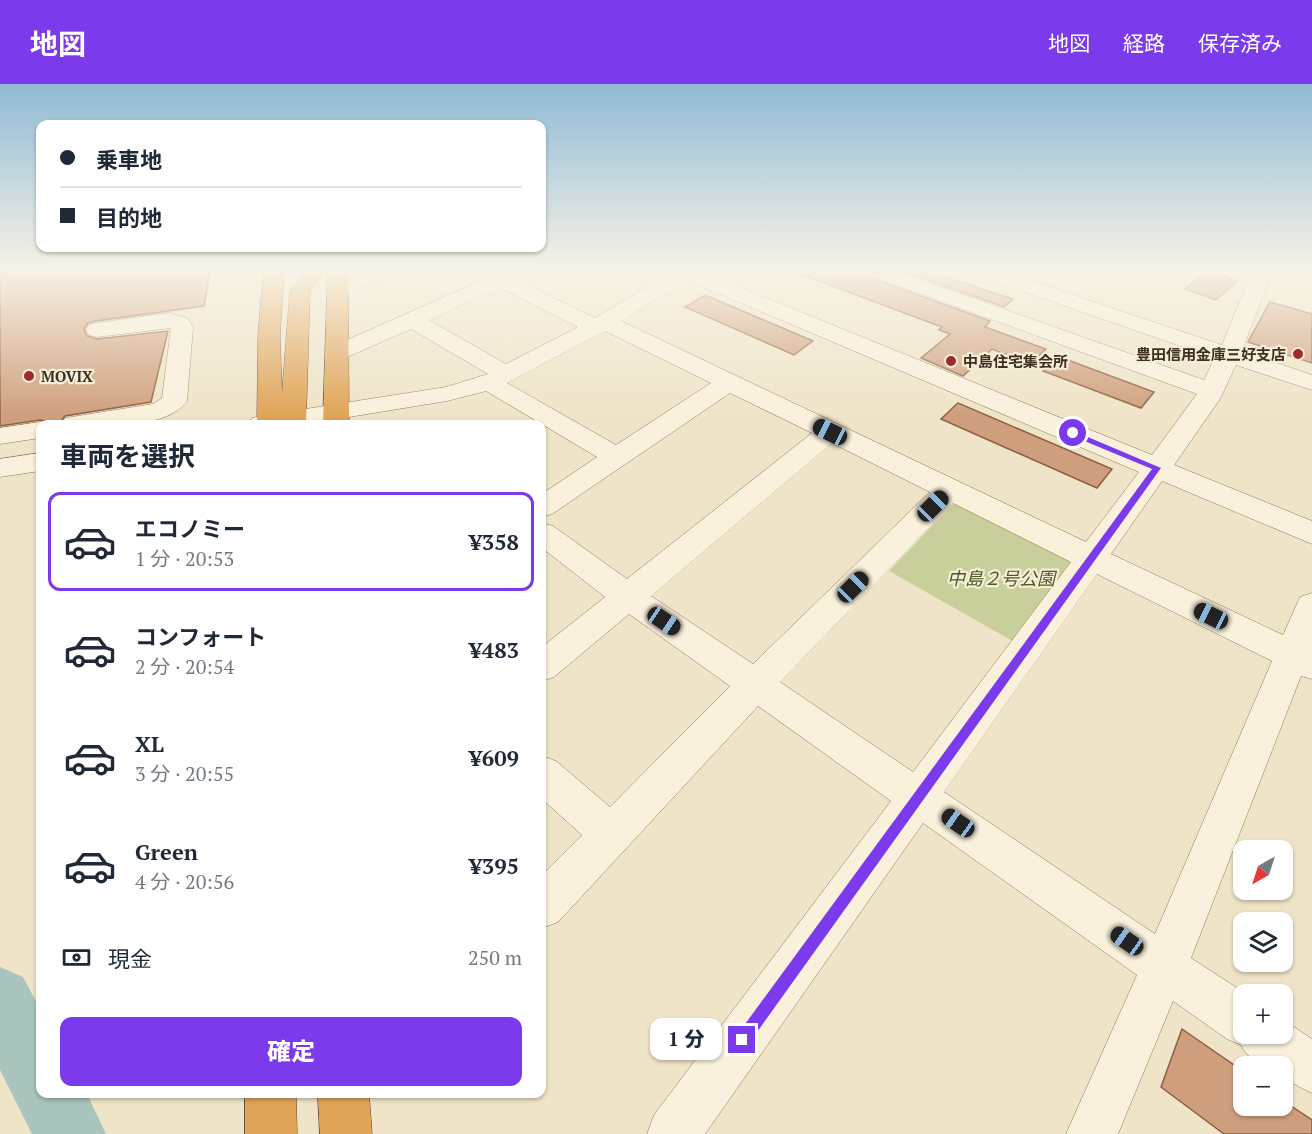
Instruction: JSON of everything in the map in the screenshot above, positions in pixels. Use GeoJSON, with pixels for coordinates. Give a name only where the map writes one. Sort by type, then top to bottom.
{"type":"FeatureCollection","features":[{"type":"Feature","properties":{"kind":"highway"},"geometry":{"type":"LineString","coordinates":[[270,318],[269,336],[284,420]]}},
{"type":"Feature","properties":{"kind":"highway"},"geometry":{"type":"LineString","coordinates":[[284,420],[297,318]]}},
{"type":"Feature","properties":{"kind":"highway"},"geometry":{"type":"LineString","coordinates":[[336,419],[337,318]]}},
{"type":"Feature","properties":{"kind":"highway"},"geometry":{"type":"LineString","coordinates":[[271,1098],[271,1134]]}},
{"type":"Feature","properties":{"kind":"highway"},"geometry":{"type":"LineString","coordinates":[[345,1098],[346,1134]]}},
{"type":"Feature","properties":{"kind":"street"},"geometry":{"type":"LineString","coordinates":[[337,353],[416,318]]}},
{"type":"Feature","properties":{"kind":"street"},"geometry":{"type":"LineString","coordinates":[[584,318],[728,383],[1301,660]]}},
{"type":"Feature","properties":{"kind":"street"},"geometry":{"type":"LineString","coordinates":[[319,420],[336,419],[447,394],[498,379],[611,318]]}},
{"type":"Feature","properties":{"kind":"street"},"geometry":{"type":"LineString","coordinates":[[802,318],[1312,533]]}},
{"type":"Feature","properties":{"kind":"street"},"geometry":{"type":"LineString","coordinates":[[1008,318],[1211,391]]}},
{"type":"Feature","properties":{"kind":"street"},"geometry":{"type":"LineString","coordinates":[[1131,318],[1231,350],[1312,372]]}},
{"type":"Feature","properties":{"kind":"street"},"geometry":{"type":"LineString","coordinates":[[1150,318],[1312,383]]}},
{"type":"Feature","properties":{"kind":"street"},"geometry":{"type":"LineString","coordinates":[[673,1134],[920,797],[1211,391],[1231,350],[1241,318]]}},
{"type":"Feature","properties":{"kind":"street"},"geometry":{"type":"LineString","coordinates":[[97,330],[169,320],[179,323],[182,327],[174,401],[161,411],[101,420]]}},
{"type":"Feature","properties":{"kind":"street"},"geometry":{"type":"LineString","coordinates":[[412,320],[615,456]]}},
{"type":"Feature","properties":{"kind":"street"},"geometry":{"type":"LineString","coordinates":[[546,504],[615,456],[728,383]]}},
{"type":"Feature","properties":{"kind":"street"},"geometry":{"type":"LineString","coordinates":[[416,420],[441,402],[447,394]]}},
{"type":"Feature","properties":{"kind":"street"},"geometry":{"type":"LineString","coordinates":[[0,436],[36,431]]}},
{"type":"Feature","properties":{"kind":"street"},"geometry":{"type":"LineString","coordinates":[[546,664],[830,432]]}},
{"type":"Feature","properties":{"kind":"street"},"geometry":{"type":"LineString","coordinates":[[0,468],[36,463]]}},
{"type":"Feature","properties":{"kind":"street"},"geometry":{"type":"LineString","coordinates":[[546,902],[756,684],[949,490]]}},
{"type":"Feature","properties":{"kind":"street"},"geometry":{"type":"LineString","coordinates":[[546,536],[627,596],[1233,1015]]}},
{"type":"Feature","properties":{"kind":"street"},"geometry":{"type":"LineString","coordinates":[[1092,1134],[1301,660],[1312,606]]}},
{"type":"Feature","properties":{"kind":"street"},"geometry":{"type":"LineString","coordinates":[[546,777],[611,834]]}},
{"type":"Feature","properties":{"kind":"street"},"geometry":{"type":"LineString","coordinates":[[1276,1044],[1312,1068]]}},
{"type":"Feature","properties":{"kind":"green space","name":"中島２号公園"},"geometry":{"type":"Polygon","coordinates":[[[955,502],[1078,562],[1016,643],[889,571],[955,502]]]}},
{"type":"Feature","properties":{"kind":"building"},"geometry":{"type":"Polygon","coordinates":[[[0,318],[118,318],[88,323],[84,329],[87,336],[97,339],[168,331],[151,402],[65,416],[62,420],[36,420],[0,426],[0,318]]]}},
{"type":"Feature","properties":{"kind":"building"},"geometry":{"type":"Polygon","coordinates":[[[710,318],[759,318],[813,341],[794,355],[710,318]]]}},
{"type":"Feature","properties":{"kind":"building"},"geometry":{"type":"Polygon","coordinates":[[[918,318],[982,318],[990,321],[985,327],[1046,349],[1031,364],[992,349],[963,376],[921,358],[950,334],[939,330],[942,327],[918,318]]]}},
{"type":"Feature","properties":{"kind":"building"},"geometry":{"type":"Polygon","coordinates":[[[1261,318],[1312,318],[1312,363],[1248,342],[1261,318]]]}},
{"type":"Feature","properties":{"kind":"building"},"geometry":{"type":"Polygon","coordinates":[[[1057,356],[1154,392],[1141,408],[1043,371],[1057,356]]]}},
{"type":"Feature","properties":{"kind":"building"},"geometry":{"type":"Polygon","coordinates":[[[958,403],[1112,469],[1097,488],[941,419],[958,403]]]}},
{"type":"Feature","properties":{"kind":"building"},"geometry":{"type":"Polygon","coordinates":[[[1182,1029],[1233,1064],[1233,1116],[1293,1116],[1293,1107],[1312,1120],[1312,1134],[1224,1134],[1161,1087],[1182,1029]]]}},
{"type":"Feature","properties":{"kind":"waterway"},"geometry":{"type":"LineString","coordinates":[[0,1000],[36,1070]]}},
{"type":"Feature","properties":{"kind":"waterway"},"geometry":{"type":"LineString","coordinates":[[51,1098],[70,1134]]}},
{"type":"Feature","properties":{"kind":"place","name":"豊田信用金庫三好支店"},"geometry":{"type":"Point","coordinates":[1298,354]}},
{"type":"Feature","properties":{"kind":"place","name":"中島住宅集会所"},"geometry":{"type":"Point","coordinates":[951,361]}},
{"type":"Feature","properties":{"kind":"place","name":"MOVIX"},"geometry":{"type":"Point","coordinates":[29,376]}},
{"type":"Feature","properties":{"kind":"route"},"geometry":{"type":"LineString","coordinates":[[742,1040],[1157,468],[1073,433]]}}]}
